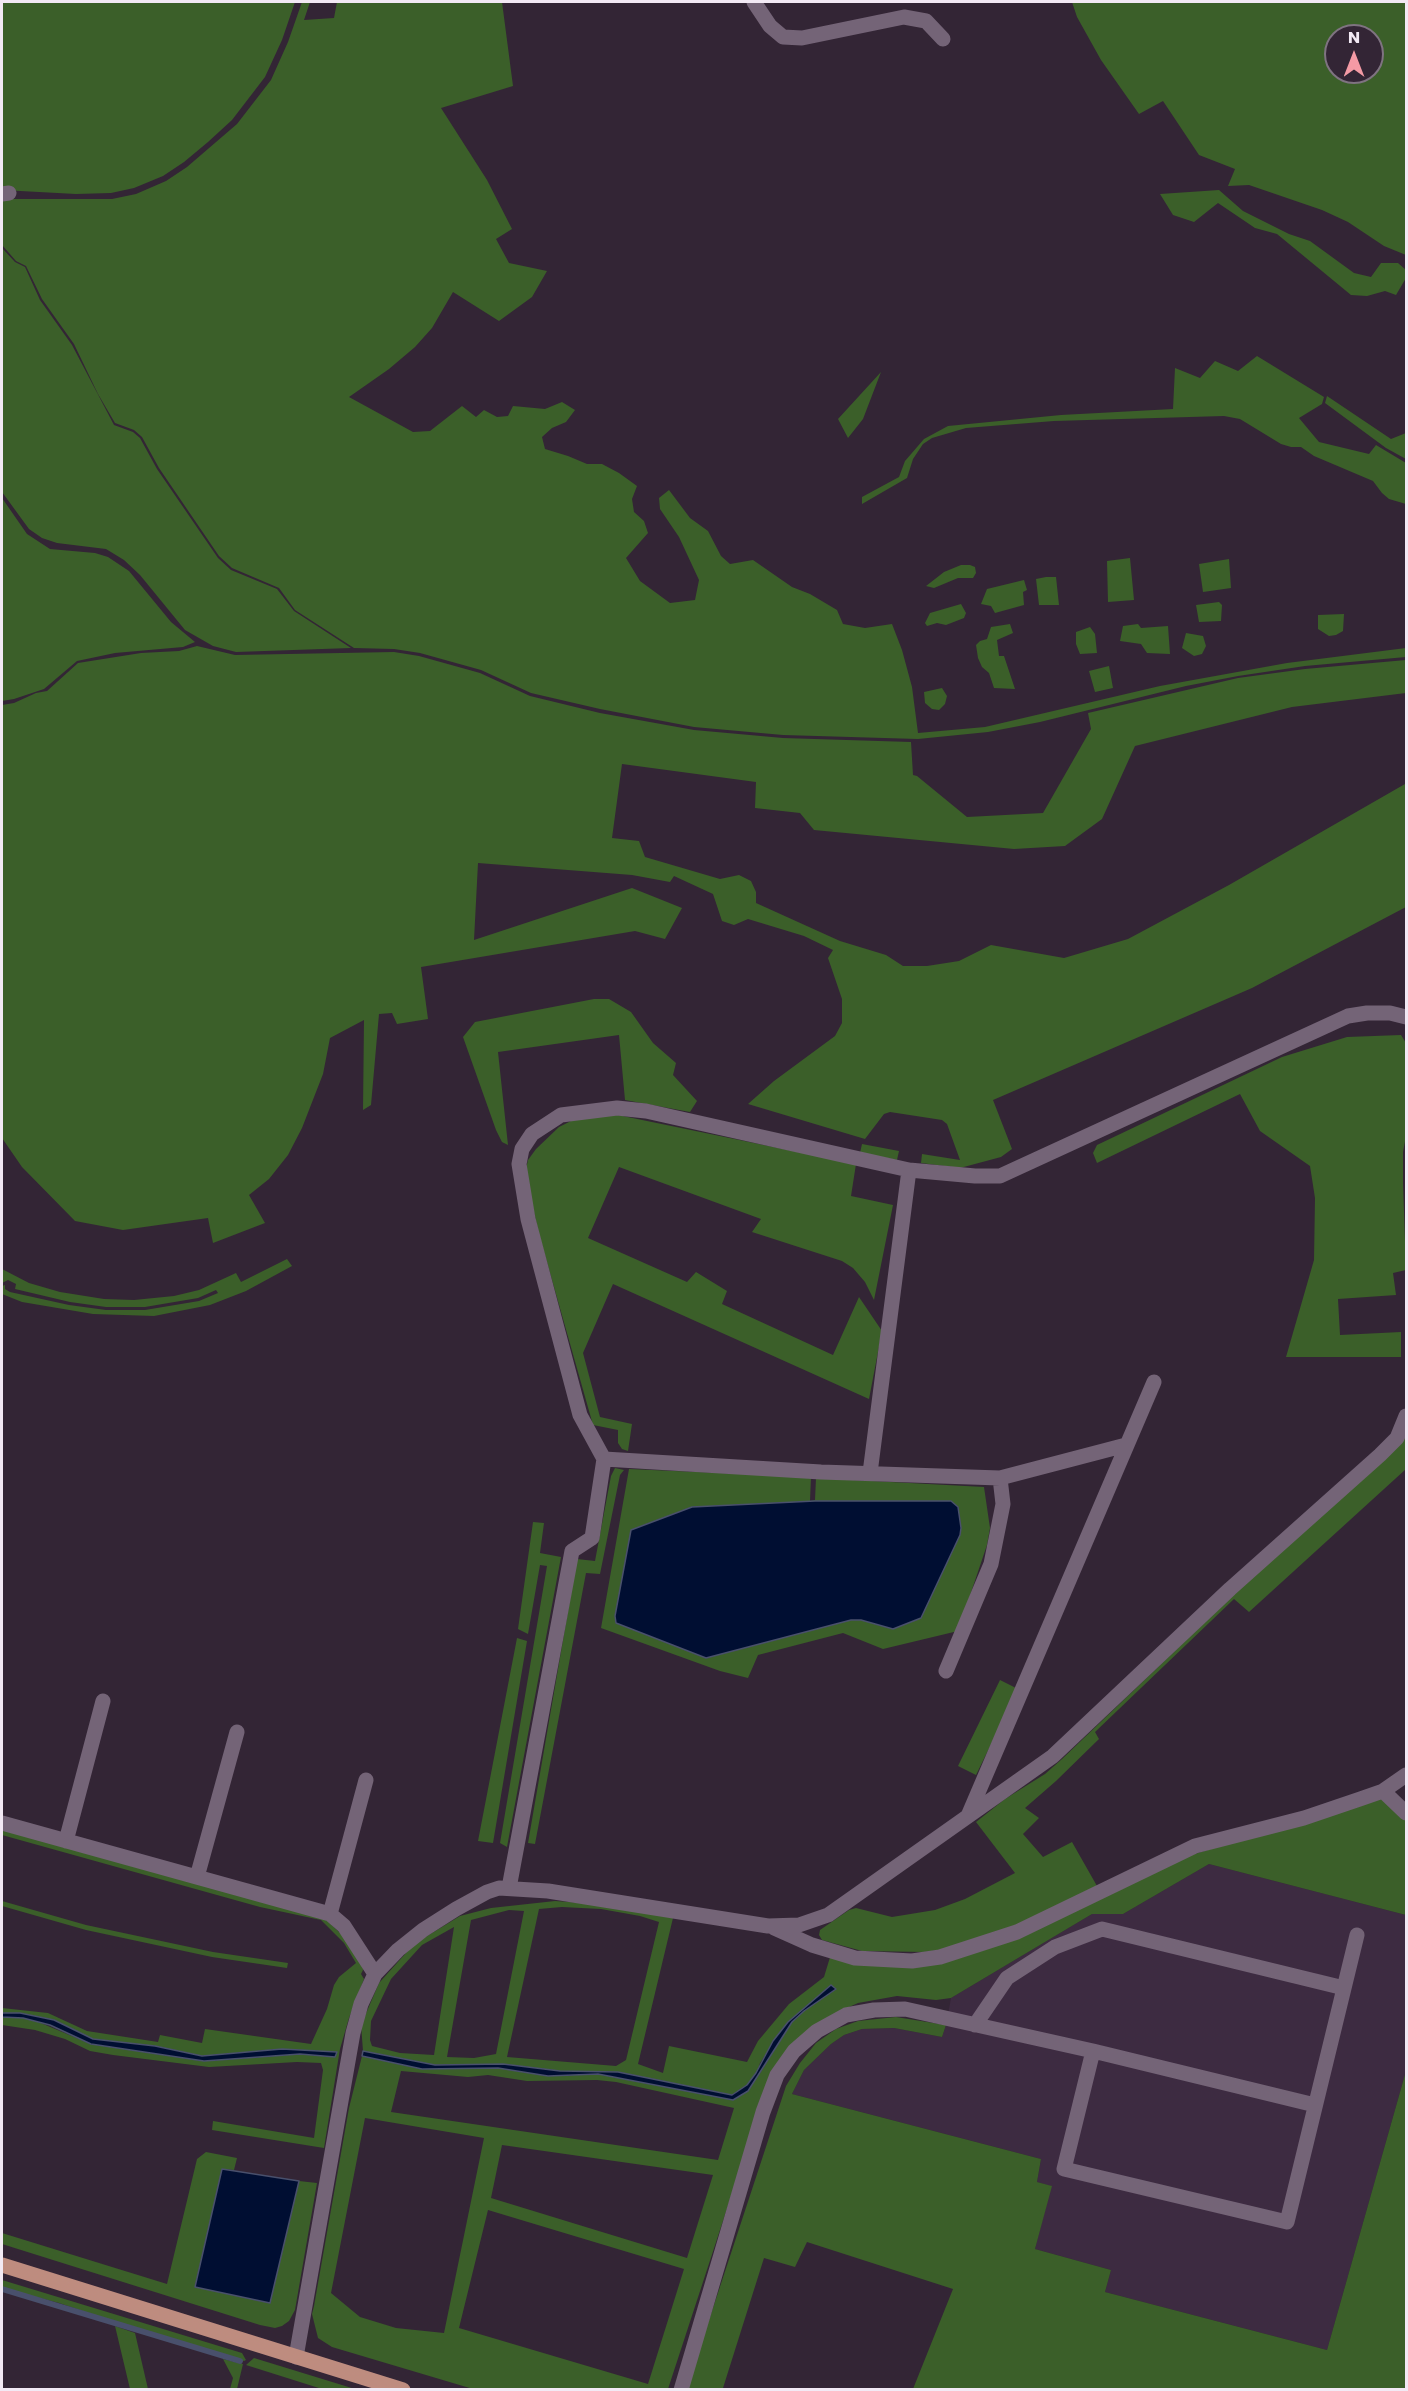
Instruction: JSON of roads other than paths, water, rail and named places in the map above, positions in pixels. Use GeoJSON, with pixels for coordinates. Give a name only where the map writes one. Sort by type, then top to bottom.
{"type":"FeatureCollection","features":[{"type":"Feature","properties":{"kind":"main road"},"geometry":{"type":"LineString","coordinates":[[2,2265],[403,2390]]}},
{"type":"Feature","properties":{"kind":"street"},"geometry":{"type":"LineString","coordinates":[[754,2],[770,26],[783,37],[802,38],[904,17],[926,21],[943,39]]}},
{"type":"Feature","properties":{"kind":"street"},"geometry":{"type":"LineString","coordinates":[[509,1888],[572,1551],[592,1538],[604,1459],[580,1414],[528,1219],[519,1164],[522,1149],[532,1134],[561,1115],[617,1108],[646,1110],[909,1170],[1000,1176],[1348,1016],[1390,1013],[1407,1017]]}},
{"type":"Feature","properties":{"kind":"street"},"geometry":{"type":"LineString","coordinates":[[870,1473],[909,1170]]}},
{"type":"Feature","properties":{"kind":"street"},"geometry":{"type":"LineString","coordinates":[[968,1815],[1154,1382]]}},
{"type":"Feature","properties":{"kind":"street"},"geometry":{"type":"LineString","coordinates":[[296,2357],[353,2033],[361,2004],[375,1974],[398,1950],[436,1921],[487,1892],[509,1888],[548,1891],[768,1926],[799,1925],[828,1915],[1061,1748],[1230,1589],[1380,1455],[1397,1438],[1405,1422]]}},
{"type":"Feature","properties":{"kind":"street"},"geometry":{"type":"LineString","coordinates":[[604,1459],[1000,1478],[1126,1445]]}},
{"type":"Feature","properties":{"kind":"street"},"geometry":{"type":"LineString","coordinates":[[946,1671],[991,1564],[1003,1504],[1000,1478]]}},
{"type":"Feature","properties":{"kind":"street"},"geometry":{"type":"LineString","coordinates":[[66,1841],[104,1701]]}},
{"type":"Feature","properties":{"kind":"street"},"geometry":{"type":"LineString","coordinates":[[197,1877],[237,1732]]}},
{"type":"Feature","properties":{"kind":"street"},"geometry":{"type":"LineString","coordinates":[[768,1926],[812,1945],[855,1958],[912,1961],[940,1957],[1017,1932],[1195,1846],[1304,1818],[1383,1791],[1407,1775]]}},
{"type":"Feature","properties":{"kind":"street"},"geometry":{"type":"LineString","coordinates":[[330,1914],[366,1780]]}},
{"type":"Feature","properties":{"kind":"street"},"geometry":{"type":"LineString","coordinates":[[1383,1791],[1407,1813]]}},
{"type":"Feature","properties":{"kind":"street"},"geometry":{"type":"LineString","coordinates":[[2,1823],[330,1914],[344,1926],[375,1974]]}},
{"type":"Feature","properties":{"kind":"street"},"geometry":{"type":"LineString","coordinates":[[975,2025],[1007,1978],[1055,1947],[1102,1929],[1344,1988]]}},
{"type":"Feature","properties":{"kind":"street"},"geometry":{"type":"LineString","coordinates":[[1093,2051],[1064,2169],[1287,2222],[1357,1935]]}},
{"type":"Feature","properties":{"kind":"street"},"geometry":{"type":"LineString","coordinates":[[681,2390],[763,2112],[777,2075],[794,2051],[818,2031],[846,2015],[874,2010],[905,2009],[1093,2051],[1316,2105]]}},
{"type":"Feature","properties":{"kind":"water"},"geometry":{"type":"Polygon","coordinates":[[[815,1501],[951,1501],[958,1507],[960,1535],[921,1618],[893,1629],[861,1620],[851,1620],[706,1658],[616,1623],[615,1616],[631,1530],[692,1507],[815,1501]]]}},
{"type":"Feature","properties":{"kind":"water"},"geometry":{"type":"Polygon","coordinates":[[[831,1985],[836,1989],[792,2022],[748,2091],[733,2100],[598,2074],[548,2076],[498,2068],[422,2069],[362,2056],[363,2051],[435,2065],[503,2064],[560,2071],[618,2072],[732,2095],[747,2085],[773,2041],[788,2022],[831,1985]]]}},
{"type":"Feature","properties":{"kind":"water"},"geometry":{"type":"Polygon","coordinates":[[[2,2013],[20,2013],[54,2020],[93,2039],[155,2046],[202,2056],[282,2049],[337,2052],[335,2057],[300,2054],[204,2061],[91,2044],[50,2025],[23,2018],[2,2017],[2,2013]]]}},
{"type":"Feature","properties":{"kind":"water"},"geometry":{"type":"Polygon","coordinates":[[[222,2169],[299,2181],[270,2303],[195,2287],[222,2169]]]}},
{"type":"Feature","properties":{"kind":"waterway"},"geometry":{"type":"LineString","coordinates":[[2,2289],[240,2361]]}}]}
